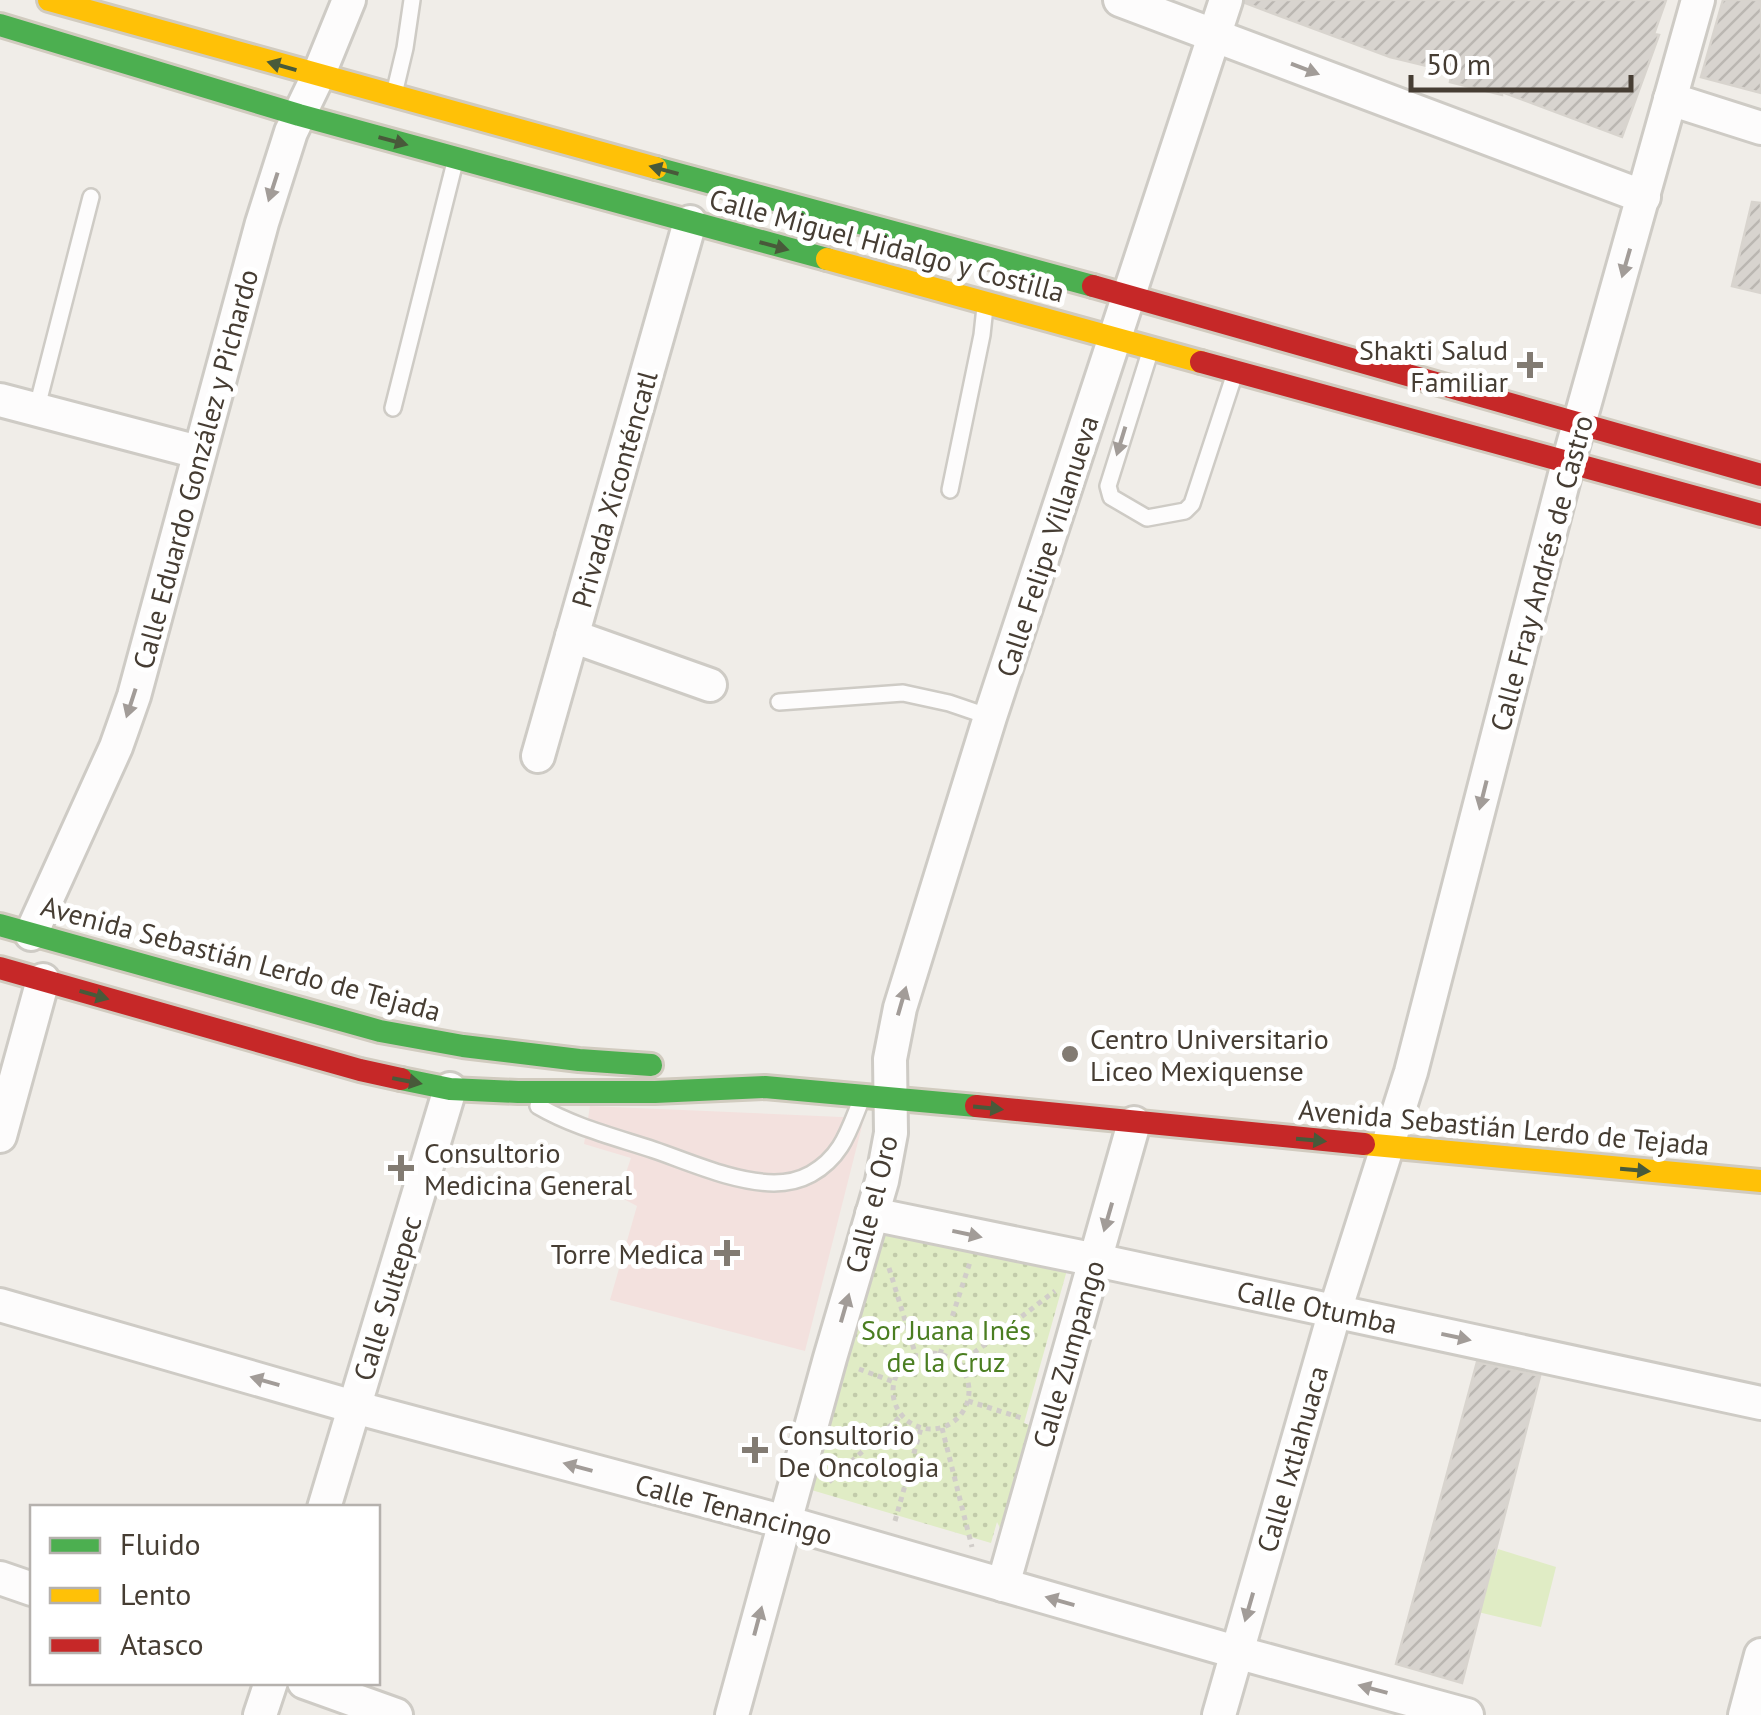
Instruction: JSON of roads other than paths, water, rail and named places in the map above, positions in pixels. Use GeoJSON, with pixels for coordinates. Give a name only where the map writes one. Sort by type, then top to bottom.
{"type":"FeatureCollection","features":[{"type":"Feature","properties":{"kind":"main road","name":"Calle Miguel Hidalgo y Costilla"},"geometry":{"type":"LineString","coordinates":[[49,0],[1761,474]]}},
{"type":"Feature","properties":{"kind":"main road","name":"Calle Miguel Hidalgo y Costilla"},"geometry":{"type":"LineString","coordinates":[[0,25],[299,115],[1761,515]]}},
{"type":"Feature","properties":{"kind":"main road","name":"Avenida Sebastián Lerdo de Tejada"},"geometry":{"type":"LineString","coordinates":[[16,929],[425,1041],[646,1064],[765,1087],[1761,1181]]}},
{"type":"Feature","properties":{"kind":"main road","name":"Avenida Sebastián Lerdo de Tejada"},"geometry":{"type":"LineString","coordinates":[[0,968],[360,1070],[450,1089],[656,1092],[765,1087]]}},
{"type":"Feature","properties":{"kind":"street","name":"Calle Eduardo González y Pichardo"},"geometry":{"type":"LineString","coordinates":[[16,929],[116,746],[134,696],[262,223],[299,115],[349,0]]}},
{"type":"Feature","properties":{"kind":"street"},"geometry":{"type":"LineString","coordinates":[[1120,0],[1644,197]]}},
{"type":"Feature","properties":{"kind":"street","name":"Calle Felipe Villanueva"},"geometry":{"type":"LineString","coordinates":[[877,1096],[890,1059],[900,1008],[990,718],[1226,0]]}},
{"type":"Feature","properties":{"kind":"street","name":"Calle Fray Andrés de Castro"},"geometry":{"type":"LineString","coordinates":[[1387,1147],[1432,996],[1568,463],[1698,0]]}},
{"type":"Feature","properties":{"kind":"street"},"geometry":{"type":"LineString","coordinates":[[1670,99],[1761,128]]}},
{"type":"Feature","properties":{"kind":"street","name":"Privada Xiconténcatl"},"geometry":{"type":"LineString","coordinates":[[538,756],[690,222]]}},
{"type":"Feature","properties":{"kind":"street"},"geometry":{"type":"LineString","coordinates":[[0,400],[198,452]]}},
{"type":"Feature","properties":{"kind":"street"},"geometry":{"type":"LineString","coordinates":[[572,636],[710,686]]}},
{"type":"Feature","properties":{"kind":"street"},"geometry":{"type":"LineString","coordinates":[[0,1136],[43,980]]}},
{"type":"Feature","properties":{"kind":"street","name":"Calle Sultepec"},"geometry":{"type":"LineString","coordinates":[[325,1505],[450,1089]]}},
{"type":"Feature","properties":{"kind":"street","name":"Calle el Oro"},"geometry":{"type":"LineString","coordinates":[[732,1715],[888,1156],[891,1133],[877,1096]]}},
{"type":"Feature","properties":{"kind":"street","name":"Calle Zumpango"},"geometry":{"type":"LineString","coordinates":[[991,1581],[1048,1426],[1134,1124]]}},
{"type":"Feature","properties":{"kind":"street","name":"Calle Ixtlahuaca"},"geometry":{"type":"LineString","coordinates":[[1218,1715],[1387,1147]]}},
{"type":"Feature","properties":{"kind":"street","name":"Calle Otumba"},"geometry":{"type":"LineString","coordinates":[[872,1214],[1761,1402]]}},
{"type":"Feature","properties":{"kind":"street","name":"Calle Tenancingo"},"geometry":{"type":"LineString","coordinates":[[0,1305],[354,1407],[888,1550],[1466,1715]]}},
{"type":"Feature","properties":{"kind":"street"},"geometry":{"type":"LineString","coordinates":[[0,1578],[30,1588]]}},
{"type":"Feature","properties":{"kind":"street"},"geometry":{"type":"LineString","coordinates":[[1745,1715],[1761,1655]]}},
{"type":"Feature","properties":{"kind":"street"},"geometry":{"type":"LineString","coordinates":[[260,1715],[270,1685]]}},
{"type":"Feature","properties":{"kind":"street"},"geometry":{"type":"LineString","coordinates":[[312,1685],[396,1715]]}},
{"type":"Feature","properties":{"kind":"lane"},"geometry":{"type":"LineString","coordinates":[[394,96],[412,0]]}},
{"type":"Feature","properties":{"kind":"lane"},"geometry":{"type":"LineString","coordinates":[[393,408],[456,158]]}},
{"type":"Feature","properties":{"kind":"lane"},"geometry":{"type":"LineString","coordinates":[[36,410],[92,197]]}},
{"type":"Feature","properties":{"kind":"lane"},"geometry":{"type":"LineString","coordinates":[[950,490],[985,304]]}},
{"type":"Feature","properties":{"kind":"lane"},"geometry":{"type":"LineString","coordinates":[[1151,348],[1108,486],[1111,497],[1147,518],[1185,512],[1192,504],[1235,372]]}},
{"type":"Feature","properties":{"kind":"lane"},"geometry":{"type":"LineString","coordinates":[[779,702],[903,693],[949,703],[990,718]]}},
{"type":"Feature","properties":{"kind":"lane"},"geometry":{"type":"LineString","coordinates":[[518,1092],[576,1124],[719,1172],[776,1183],[794,1182],[825,1165],[841,1149],[877,1096]]}},
{"type":"Feature","properties":{"kind":"place","name":"Shakti Salud Familiar"},"geometry":{"type":"Point","coordinates":[1530,365]}},
{"type":"Feature","properties":{"kind":"place","name":"Centro Universitario Liceo Mexiquense"},"geometry":{"type":"Point","coordinates":[1070,1054]}},
{"type":"Feature","properties":{"kind":"place","name":"Consultorio Medicina General"},"geometry":{"type":"Point","coordinates":[401,1168]}},
{"type":"Feature","properties":{"kind":"place","name":"Torre Medica"},"geometry":{"type":"Point","coordinates":[727,1253]}},
{"type":"Feature","properties":{"kind":"place","name":"Consultorio De Oncologia"},"geometry":{"type":"Point","coordinates":[755,1450]}},
{"type":"Feature","properties":{"kind":"park label","name":"Sor Juana Inés de la Cruz"},"geometry":{"type":"Point","coordinates":[946,1345]}}]}
